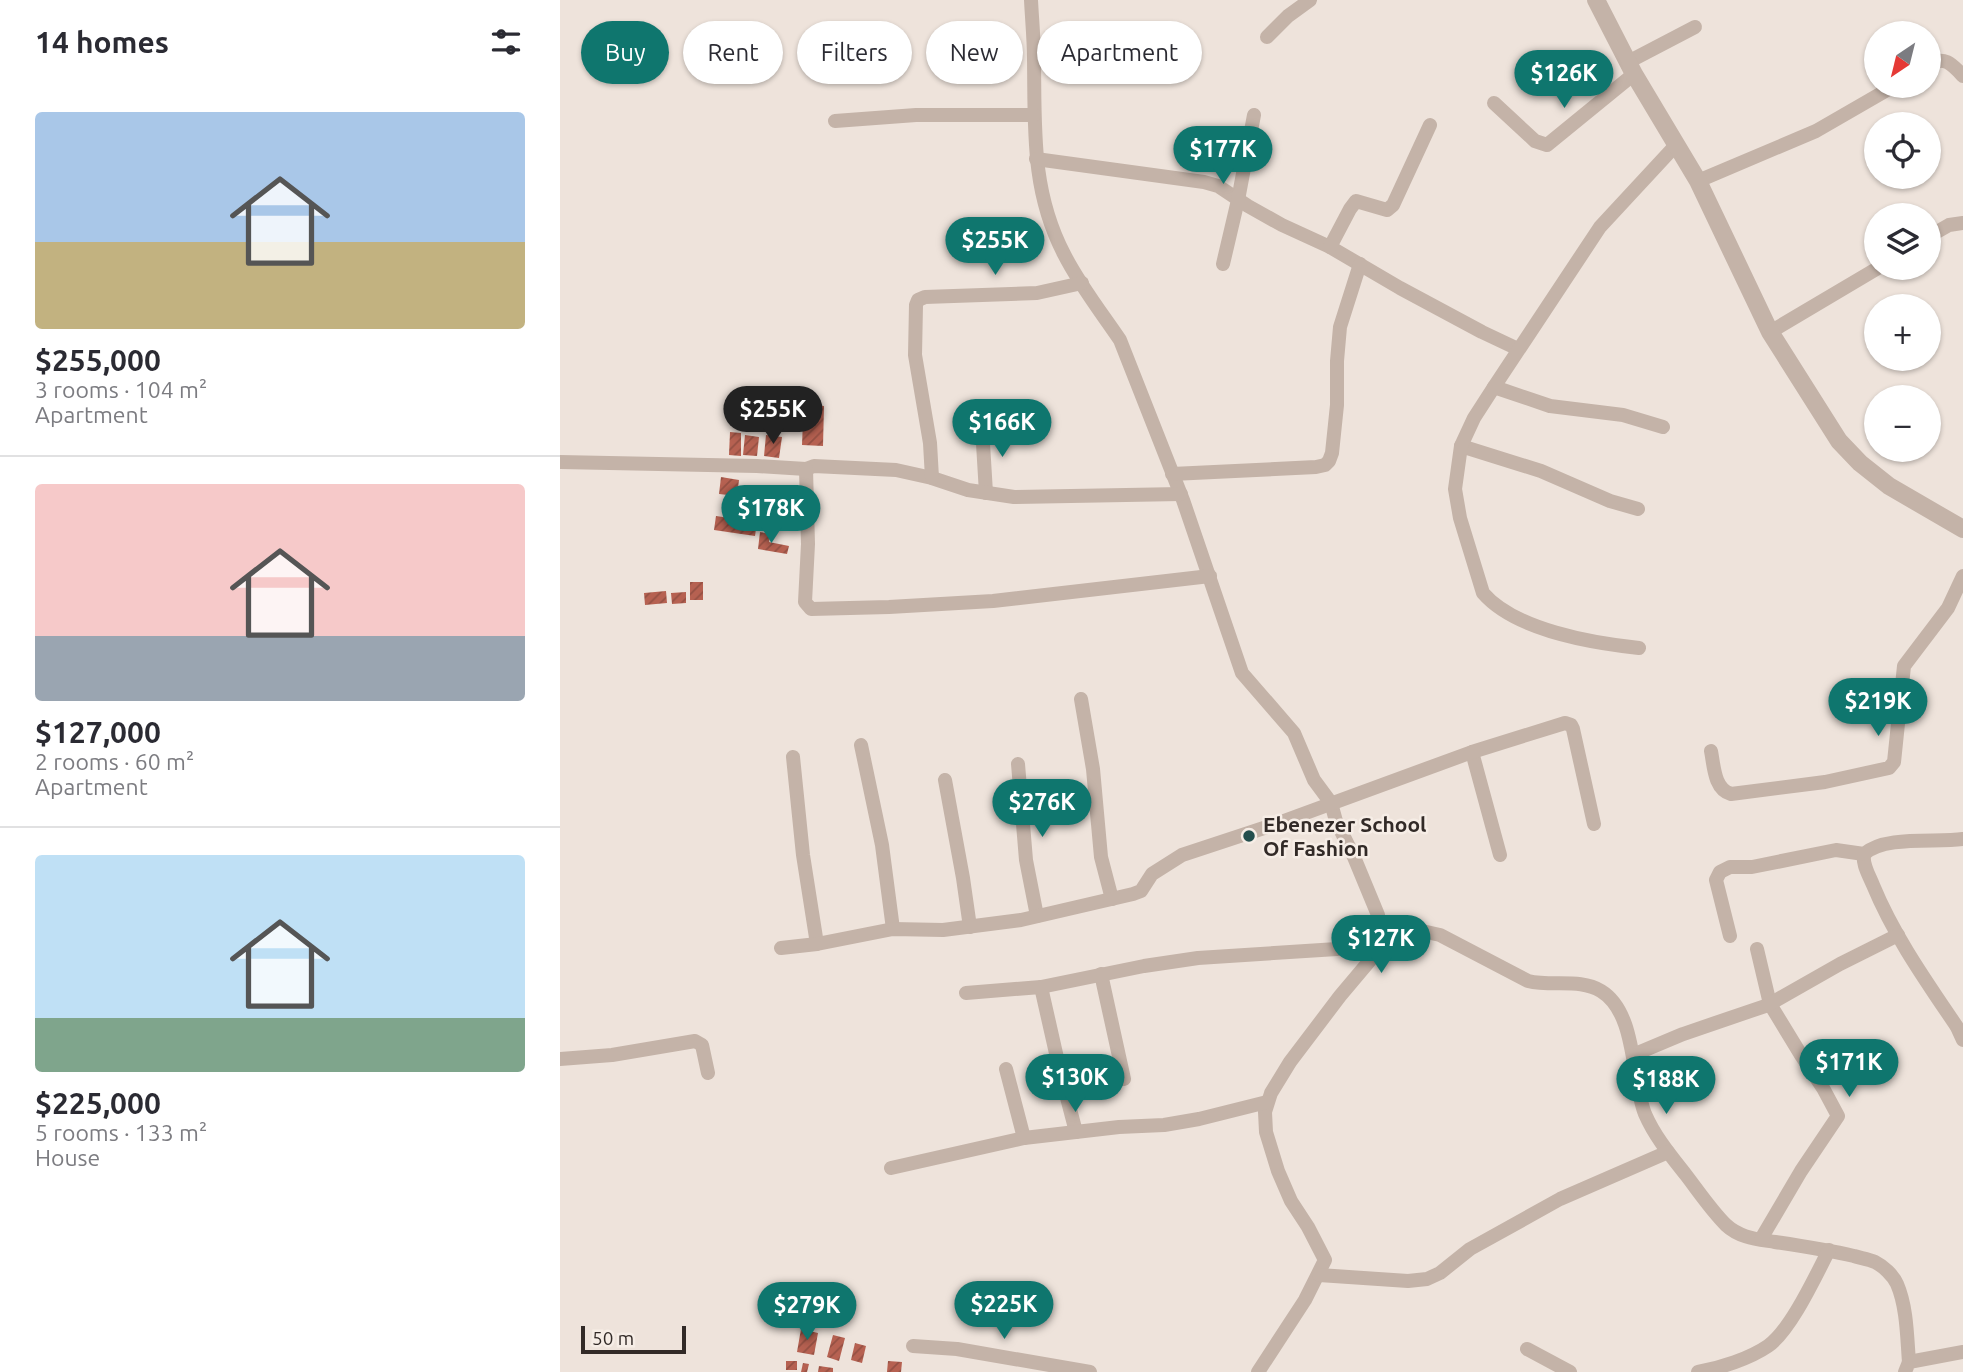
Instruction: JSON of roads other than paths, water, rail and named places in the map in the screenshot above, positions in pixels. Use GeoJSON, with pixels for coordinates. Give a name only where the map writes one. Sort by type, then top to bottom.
{"type":"FeatureCollection","features":[{"type":"Feature","properties":{"kind":"street"},"geometry":{"type":"LineString","coordinates":[[1031,0],[1036,159],[1040,191],[1050,223],[1064,254],[1120,340],[1181,495],[1242,673],[1294,733],[1314,780],[1331,803],[1336,821],[1378,915],[1378,938],[1372,958],[1290,1062],[1267,1102],[1266,1132],[1278,1171],[1291,1201],[1325,1260],[1319,1275],[1276,1347],[1258,1372]]}},
{"type":"Feature","properties":{"kind":"street"},"geometry":{"type":"LineString","coordinates":[[1267,37],[1310,0]]}},
{"type":"Feature","properties":{"kind":"street"},"geometry":{"type":"LineString","coordinates":[[1596,0],[1631,68],[1698,181],[1770,332],[1839,441],[1860,463],[1889,486],[1963,529]]}},
{"type":"Feature","properties":{"kind":"street"},"geometry":{"type":"LineString","coordinates":[[1494,103],[1535,141],[1547,145],[1631,68],[1695,27]]}},
{"type":"Feature","properties":{"kind":"street"},"geometry":{"type":"LineString","coordinates":[[1941,60],[1952,64],[1963,76]]}},
{"type":"Feature","properties":{"kind":"street"},"geometry":{"type":"LineString","coordinates":[[1698,181],[1816,131],[1873,98]]}},
{"type":"Feature","properties":{"kind":"street"},"geometry":{"type":"LineString","coordinates":[[835,121],[916,115],[1034,115]]}},
{"type":"Feature","properties":{"kind":"street"},"geometry":{"type":"LineString","coordinates":[[1223,264],[1254,115]]}},
{"type":"Feature","properties":{"kind":"street"},"geometry":{"type":"LineString","coordinates":[[1330,247],[1356,201],[1387,210],[1394,205],[1430,125]]}},
{"type":"Feature","properties":{"kind":"street"},"geometry":{"type":"LineString","coordinates":[[1639,648],[1605,645],[1548,630],[1490,601],[1483,593],[1460,518],[1455,489],[1461,446],[1474,418],[1518,349],[1601,227],[1676,145]]}},
{"type":"Feature","properties":{"kind":"street"},"geometry":{"type":"LineString","coordinates":[[1036,159],[1218,186],[1282,225],[1330,247],[1400,288],[1518,349]]}},
{"type":"Feature","properties":{"kind":"street"},"geometry":{"type":"LineString","coordinates":[[1941,230],[1963,223]]}},
{"type":"Feature","properties":{"kind":"street"},"geometry":{"type":"LineString","coordinates":[[1172,474],[1316,467],[1329,461],[1337,405],[1340,327],[1360,264]]}},
{"type":"Feature","properties":{"kind":"street"},"geometry":{"type":"LineString","coordinates":[[1770,332],[1864,276]]}},
{"type":"Feature","properties":{"kind":"street"},"geometry":{"type":"LineString","coordinates":[[932,478],[930,443],[915,355],[918,300],[925,297],[1037,293],[1082,283]]}},
{"type":"Feature","properties":{"kind":"street"},"geometry":{"type":"LineString","coordinates":[[1494,387],[1549,406],[1623,415],[1663,427]]}},
{"type":"Feature","properties":{"kind":"street"},"geometry":{"type":"LineString","coordinates":[[982,427],[986,493]]}},
{"type":"Feature","properties":{"kind":"street"},"geometry":{"type":"LineString","coordinates":[[1461,446],[1541,471],[1638,509]]}},
{"type":"Feature","properties":{"kind":"street"},"geometry":{"type":"LineString","coordinates":[[560,462],[896,470],[968,490],[1014,497],[1181,495]]}},
{"type":"Feature","properties":{"kind":"street"},"geometry":{"type":"LineString","coordinates":[[807,469],[808,544],[805,602],[811,609],[993,601],[1210,576]]}},
{"type":"Feature","properties":{"kind":"street"},"geometry":{"type":"LineString","coordinates":[[1711,751],[1718,784],[1723,792],[1731,794],[1825,782],[1889,768],[1894,762],[1904,666],[1948,608],[1963,576]]}},
{"type":"Feature","properties":{"kind":"street"},"geometry":{"type":"LineString","coordinates":[[1081,699],[1093,769],[1101,857],[1112,899]]}},
{"type":"Feature","properties":{"kind":"street"},"geometry":{"type":"LineString","coordinates":[[781,948],[893,929],[943,930],[970,927],[1037,916],[1141,891],[1152,874],[1182,855],[1273,825],[1472,751],[1565,723],[1573,729],[1594,824]]}},
{"type":"Feature","properties":{"kind":"street"},"geometry":{"type":"LineString","coordinates":[[861,745],[882,845],[893,929]]}},
{"type":"Feature","properties":{"kind":"street"},"geometry":{"type":"LineString","coordinates":[[1472,751],[1500,855]]}},
{"type":"Feature","properties":{"kind":"street"},"geometry":{"type":"LineString","coordinates":[[793,757],[803,855],[817,944]]}},
{"type":"Feature","properties":{"kind":"street"},"geometry":{"type":"LineString","coordinates":[[1018,764],[1026,860],[1037,916]]}},
{"type":"Feature","properties":{"kind":"street"},"geometry":{"type":"LineString","coordinates":[[945,780],[970,927]]}},
{"type":"Feature","properties":{"kind":"street"},"geometry":{"type":"LineString","coordinates":[[1963,839],[1896,842],[1868,850],[1863,860],[1898,935],[1963,1040]]}},
{"type":"Feature","properties":{"kind":"street"},"geometry":{"type":"LineString","coordinates":[[1730,936],[1716,880],[1720,872],[1730,867],[1752,867],[1836,850],[1864,854]]}},
{"type":"Feature","properties":{"kind":"street"},"geometry":{"type":"LineString","coordinates":[[966,993],[1041,987],[1198,958],[1337,949],[1378,938],[1422,931],[1440,935],[1528,981],[1541,984],[1578,984],[1600,990],[1608,996],[1623,1019],[1631,1044],[1638,1088],[1656,1137],[1714,1213],[1729,1228],[1748,1238],[1829,1250],[1874,1262],[1887,1270],[1896,1281],[1902,1299],[1907,1367],[1963,1352]]}},
{"type":"Feature","properties":{"kind":"street"},"geometry":{"type":"LineString","coordinates":[[1633,1055],[1683,1034],[1770,1004],[1898,935]]}},
{"type":"Feature","properties":{"kind":"street"},"geometry":{"type":"LineString","coordinates":[[1757,949],[1770,1004],[1838,1116],[1760,1239]]}},
{"type":"Feature","properties":{"kind":"street"},"geometry":{"type":"LineString","coordinates":[[1101,974],[1124,1079]]}},
{"type":"Feature","properties":{"kind":"street"},"geometry":{"type":"LineString","coordinates":[[1041,987],[1076,1132]]}},
{"type":"Feature","properties":{"kind":"street"},"geometry":{"type":"LineString","coordinates":[[560,1059],[612,1055],[695,1041],[702,1045],[708,1073]]}},
{"type":"Feature","properties":{"kind":"street"},"geometry":{"type":"LineString","coordinates":[[1006,1069],[1024,1138]]}},
{"type":"Feature","properties":{"kind":"street"},"geometry":{"type":"LineString","coordinates":[[891,1168],[1024,1138],[1119,1126],[1164,1125],[1267,1102]]}},
{"type":"Feature","properties":{"kind":"street"},"geometry":{"type":"LineString","coordinates":[[1319,1275],[1408,1282],[1427,1279],[1440,1273],[1471,1249],[1560,1199],[1668,1152]]}},
{"type":"Feature","properties":{"kind":"street"},"geometry":{"type":"LineString","coordinates":[[1698,1372],[1723,1369],[1777,1338],[1807,1295],[1829,1250]]}},
{"type":"Feature","properties":{"kind":"street"},"geometry":{"type":"LineString","coordinates":[[913,1346],[957,1349],[1090,1372]]}},
{"type":"Feature","properties":{"kind":"street"},"geometry":{"type":"LineString","coordinates":[[1527,1349],[1570,1372]]}},
{"type":"Feature","properties":{"kind":"place","name":"Ebenezer School Of Fashion"},"geometry":{"type":"Point","coordinates":[1249,836]}}]}
